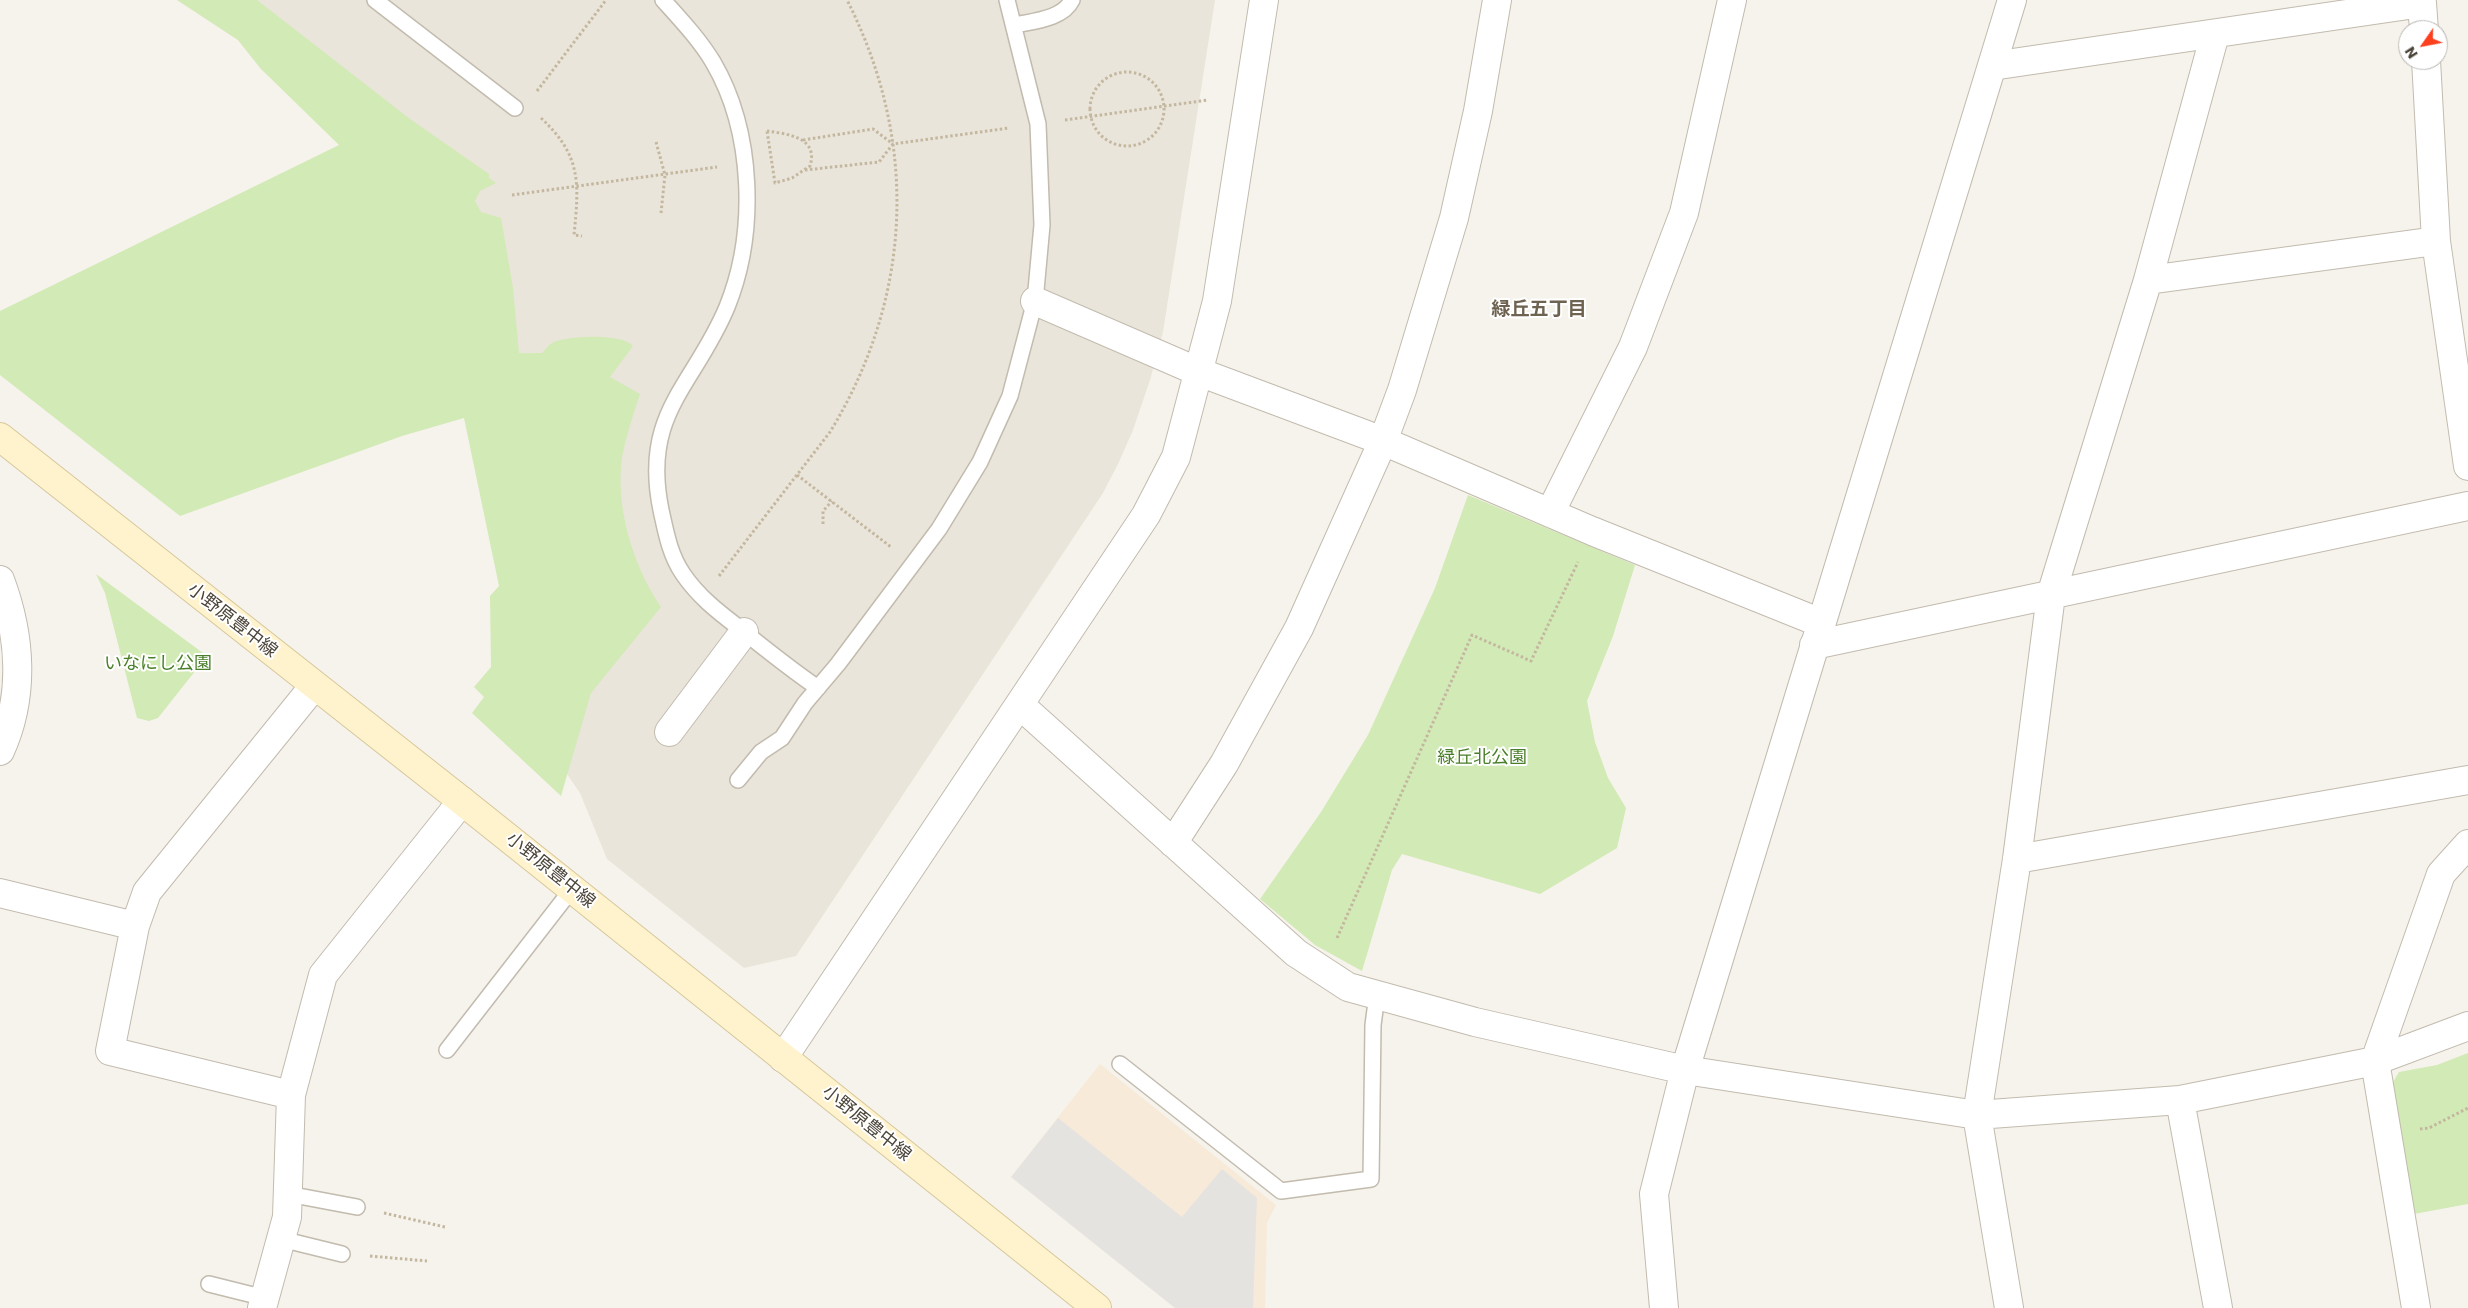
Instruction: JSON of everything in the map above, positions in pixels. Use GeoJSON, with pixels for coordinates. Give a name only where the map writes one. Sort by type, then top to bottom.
{"type":"FeatureCollection","features":[{"type":"Feature","properties":{"kind":"street"},"geometry":{"type":"LineString","coordinates":[[783,1058],[1146,515],[1176,457],[1217,301],[1264,0]]}},
{"type":"Feature","properties":{"kind":"street"},"geometry":{"type":"LineString","coordinates":[[1173,843],[1224,764],[1299,628],[1383,441],[1402,390],[1454,218],[1478,111],[1497,0]]}},
{"type":"Feature","properties":{"kind":"street"},"geometry":{"type":"LineString","coordinates":[[1550,512],[1633,347],[1684,213],[1732,0]]}},
{"type":"Feature","properties":{"kind":"street"},"geometry":{"type":"LineString","coordinates":[[1664,1308],[1654,1194],[1685,1070],[2012,0]]}},
{"type":"Feature","properties":{"kind":"street"},"geometry":{"type":"LineString","coordinates":[[1992,66],[2431,2],[2426,20]]}},
{"type":"Feature","properties":{"kind":"street"},"geometry":{"type":"LineString","coordinates":[[2008,1308],[1977,1115],[2018,859],[2051,595],[2148,280],[2215,34]]}},
{"type":"Feature","properties":{"kind":"street"},"geometry":{"type":"LineString","coordinates":[[2427,70],[2436,241],[2468,466]]}},
{"type":"Feature","properties":{"kind":"street"},"geometry":{"type":"LineString","coordinates":[[2148,280],[2436,241]]}},
{"type":"Feature","properties":{"kind":"street"},"geometry":{"type":"LineString","coordinates":[[1035,301],[1199,372],[1383,441],[1550,512],[1817,634],[2051,595],[2468,506]]}},
{"type":"Feature","properties":{"kind":"street","name":"小野原豊中線"},"geometry":{"type":"LineString","coordinates":[[0,437],[462,801],[1098,1308]]}},
{"type":"Feature","properties":{"kind":"street"},"geometry":{"type":"LineString","coordinates":[[0,580],[17,639],[15,707],[8,733],[0,751]]}},
{"type":"Feature","properties":{"kind":"street"},"geometry":{"type":"LineString","coordinates":[[669,732],[744,632]]}},
{"type":"Feature","properties":{"kind":"street"},"geometry":{"type":"LineString","coordinates":[[291,1095],[110,1051],[135,926],[147,892],[314,686]]}},
{"type":"Feature","properties":{"kind":"street"},"geometry":{"type":"LineString","coordinates":[[1020,705],[1296,954],[1348,987],[1475,1022],[1685,1070],[1977,1115],[2180,1100],[2375,1061],[2468,1026]]}},
{"type":"Feature","properties":{"kind":"street"},"geometry":{"type":"LineString","coordinates":[[2018,859],[2468,780]]}},
{"type":"Feature","properties":{"kind":"street"},"geometry":{"type":"LineString","coordinates":[[264,1303],[287,1217],[291,1095],[323,975],[462,801]]}},
{"type":"Feature","properties":{"kind":"street"},"geometry":{"type":"LineString","coordinates":[[2416,1308],[2375,1061],[2441,874],[2468,844]]}},
{"type":"Feature","properties":{"kind":"street"},"geometry":{"type":"LineString","coordinates":[[0,893],[135,926]]}},
{"type":"Feature","properties":{"kind":"street"},"geometry":{"type":"LineString","coordinates":[[2180,1100],[2218,1308]]}},
{"type":"Feature","properties":{"kind":"lane"},"geometry":{"type":"LineString","coordinates":[[376,0],[520,107]]}},
{"type":"Feature","properties":{"kind":"lane"},"geometry":{"type":"LineString","coordinates":[[662,0],[689,28],[714,64],[725,89],[739,130],[744,163],[748,219],[738,273],[717,328],[668,410],[658,442],[658,495],[666,534],[682,573],[702,598],[785,665],[818,688]]}},
{"type":"Feature","properties":{"kind":"lane"},"geometry":{"type":"LineString","coordinates":[[738,780],[761,752],[782,738],[805,703],[838,664],[955,506],[992,438],[1010,396],[1035,301],[1042,225],[1041,156],[1038,124],[1015,25],[1007,0]]}},
{"type":"Feature","properties":{"kind":"lane"},"geometry":{"type":"LineString","coordinates":[[1015,25],[1057,14],[1065,9],[1072,0]]}},
{"type":"Feature","properties":{"kind":"lane"},"geometry":{"type":"LineString","coordinates":[[447,1050],[572,889]]}},
{"type":"Feature","properties":{"kind":"lane"},"geometry":{"type":"LineString","coordinates":[[1120,1064],[1281,1192],[1371,1179],[1373,1025],[1377,995]]}},
{"type":"Feature","properties":{"kind":"lane"},"geometry":{"type":"LineString","coordinates":[[288,1194],[357,1207]]}},
{"type":"Feature","properties":{"kind":"lane"},"geometry":{"type":"LineString","coordinates":[[281,1239],[342,1254]]}},
{"type":"Feature","properties":{"kind":"lane"},"geometry":{"type":"LineString","coordinates":[[209,1284],[264,1303]]}},
{"type":"Feature","properties":{"kind":"path"},"geometry":{"type":"LineString","coordinates":[[582,236],[574,235],[578,187],[573,164],[566,147],[547,124],[520,107],[606,0]]}},
{"type":"Feature","properties":{"kind":"path"},"geometry":{"type":"LineString","coordinates":[[702,598],[830,432],[852,394],[871,347],[888,296],[893,260],[897,199],[893,144],[889,116],[873,59],[847,0]]}},
{"type":"Feature","properties":{"kind":"path"},"geometry":{"type":"LineString","coordinates":[[1122,72],[1134,72],[1154,83],[1160,92],[1164,106],[1161,124],[1155,134],[1147,142],[1136,146],[1114,145],[1104,139],[1096,132],[1090,116],[1091,99],[1095,89],[1112,74],[1122,72]]}},
{"type":"Feature","properties":{"kind":"path"},"geometry":{"type":"LineString","coordinates":[[805,170],[879,162],[893,144],[1208,100]]}},
{"type":"Feature","properties":{"kind":"path"},"geometry":{"type":"LineString","coordinates":[[803,140],[873,129],[893,144]]}},
{"type":"Feature","properties":{"kind":"path"},"geometry":{"type":"LineString","coordinates":[[767,131],[790,134],[803,140],[809,145],[812,152],[810,166],[792,178],[775,184],[771,158],[767,131]]}},
{"type":"Feature","properties":{"kind":"path"},"geometry":{"type":"LineString","coordinates":[[656,142],[665,175],[661,213]]}},
{"type":"Feature","properties":{"kind":"path"},"geometry":{"type":"LineString","coordinates":[[512,195],[665,175],[771,158]]}},
{"type":"Feature","properties":{"kind":"path"},"geometry":{"type":"LineString","coordinates":[[797,475],[914,563]]}},
{"type":"Feature","properties":{"kind":"path"},"geometry":{"type":"LineString","coordinates":[[823,524],[823,512],[832,500]]}},
{"type":"Feature","properties":{"kind":"path"},"geometry":{"type":"LineString","coordinates":[[1323,971],[1472,635],[1531,661],[1592,531]]}},
{"type":"Feature","properties":{"kind":"path"},"geometry":{"type":"LineString","coordinates":[[2387,1134],[2429,1128],[2468,1108]]}},
{"type":"Feature","properties":{"kind":"path"},"geometry":{"type":"LineString","coordinates":[[357,1207],[445,1227]]}},
{"type":"Feature","properties":{"kind":"path"},"geometry":{"type":"LineString","coordinates":[[342,1254],[427,1261]]}},
{"type":"Feature","properties":{"kind":"shaded area"},"geometry":{"type":"Polygon","coordinates":[[[177,0],[1215,0],[1163,332],[1150,380],[1133,430],[1119,462],[1103,493],[796,956],[744,968],[607,859],[580,793],[558,761],[502,612],[466,255],[261,69],[238,40],[177,0]]]}},
{"type":"Feature","properties":{"kind":"shaded area"},"geometry":{"type":"Polygon","coordinates":[[[1100,1064],[1276,1205],[1267,1223],[1265,1308],[1175,1308],[1011,1177],[1100,1064]]]}},
{"type":"Feature","properties":{"kind":"shaded area"},"geometry":{"type":"Polygon","coordinates":[[[1058,1118],[1182,1217],[1222,1169],[1257,1198],[1253,1308],[1175,1308],[1011,1177],[1058,1118]]]}},
{"type":"Feature","properties":{"kind":"green space"},"geometry":{"type":"Polygon","coordinates":[[[177,0],[257,0],[410,119],[489,174],[489,178],[496,183],[480,191],[475,201],[481,212],[501,218],[513,288],[519,353],[542,353],[554,342],[583,337],[607,337],[627,342],[633,346],[610,377],[640,394],[622,457],[621,496],[628,535],[635,555],[651,591],[661,607],[591,693],[561,796],[472,713],[484,697],[474,687],[491,667],[490,596],[499,586],[464,418],[402,436],[180,516],[0,375],[0,311],[339,145],[261,69],[238,40],[177,0]]]}},
{"type":"Feature","properties":{"kind":"green space","name":"緑丘北公園"},"geometry":{"type":"Polygon","coordinates":[[[1468,495],[1635,565],[1613,636],[1587,701],[1595,742],[1608,778],[1626,808],[1617,848],[1540,894],[1402,854],[1392,870],[1362,971],[1315,945],[1260,899],[1321,812],[1368,735],[1435,588],[1468,495]]]}},
{"type":"Feature","properties":{"kind":"green space","name":"いなにし公園"},"geometry":{"type":"Polygon","coordinates":[[[96,574],[207,656],[158,718],[149,721],[137,718],[105,593],[96,574]]]}},
{"type":"Feature","properties":{"kind":"green space"},"geometry":{"type":"Polygon","coordinates":[[[2468,1053],[2468,1204],[2414,1214],[2390,1087],[2399,1072],[2437,1065],[2468,1053]]]}},
{"type":"Feature","properties":{"kind":"district","name":"緑丘五丁目"},"geometry":{"type":"Point","coordinates":[1539,310]}}]}
